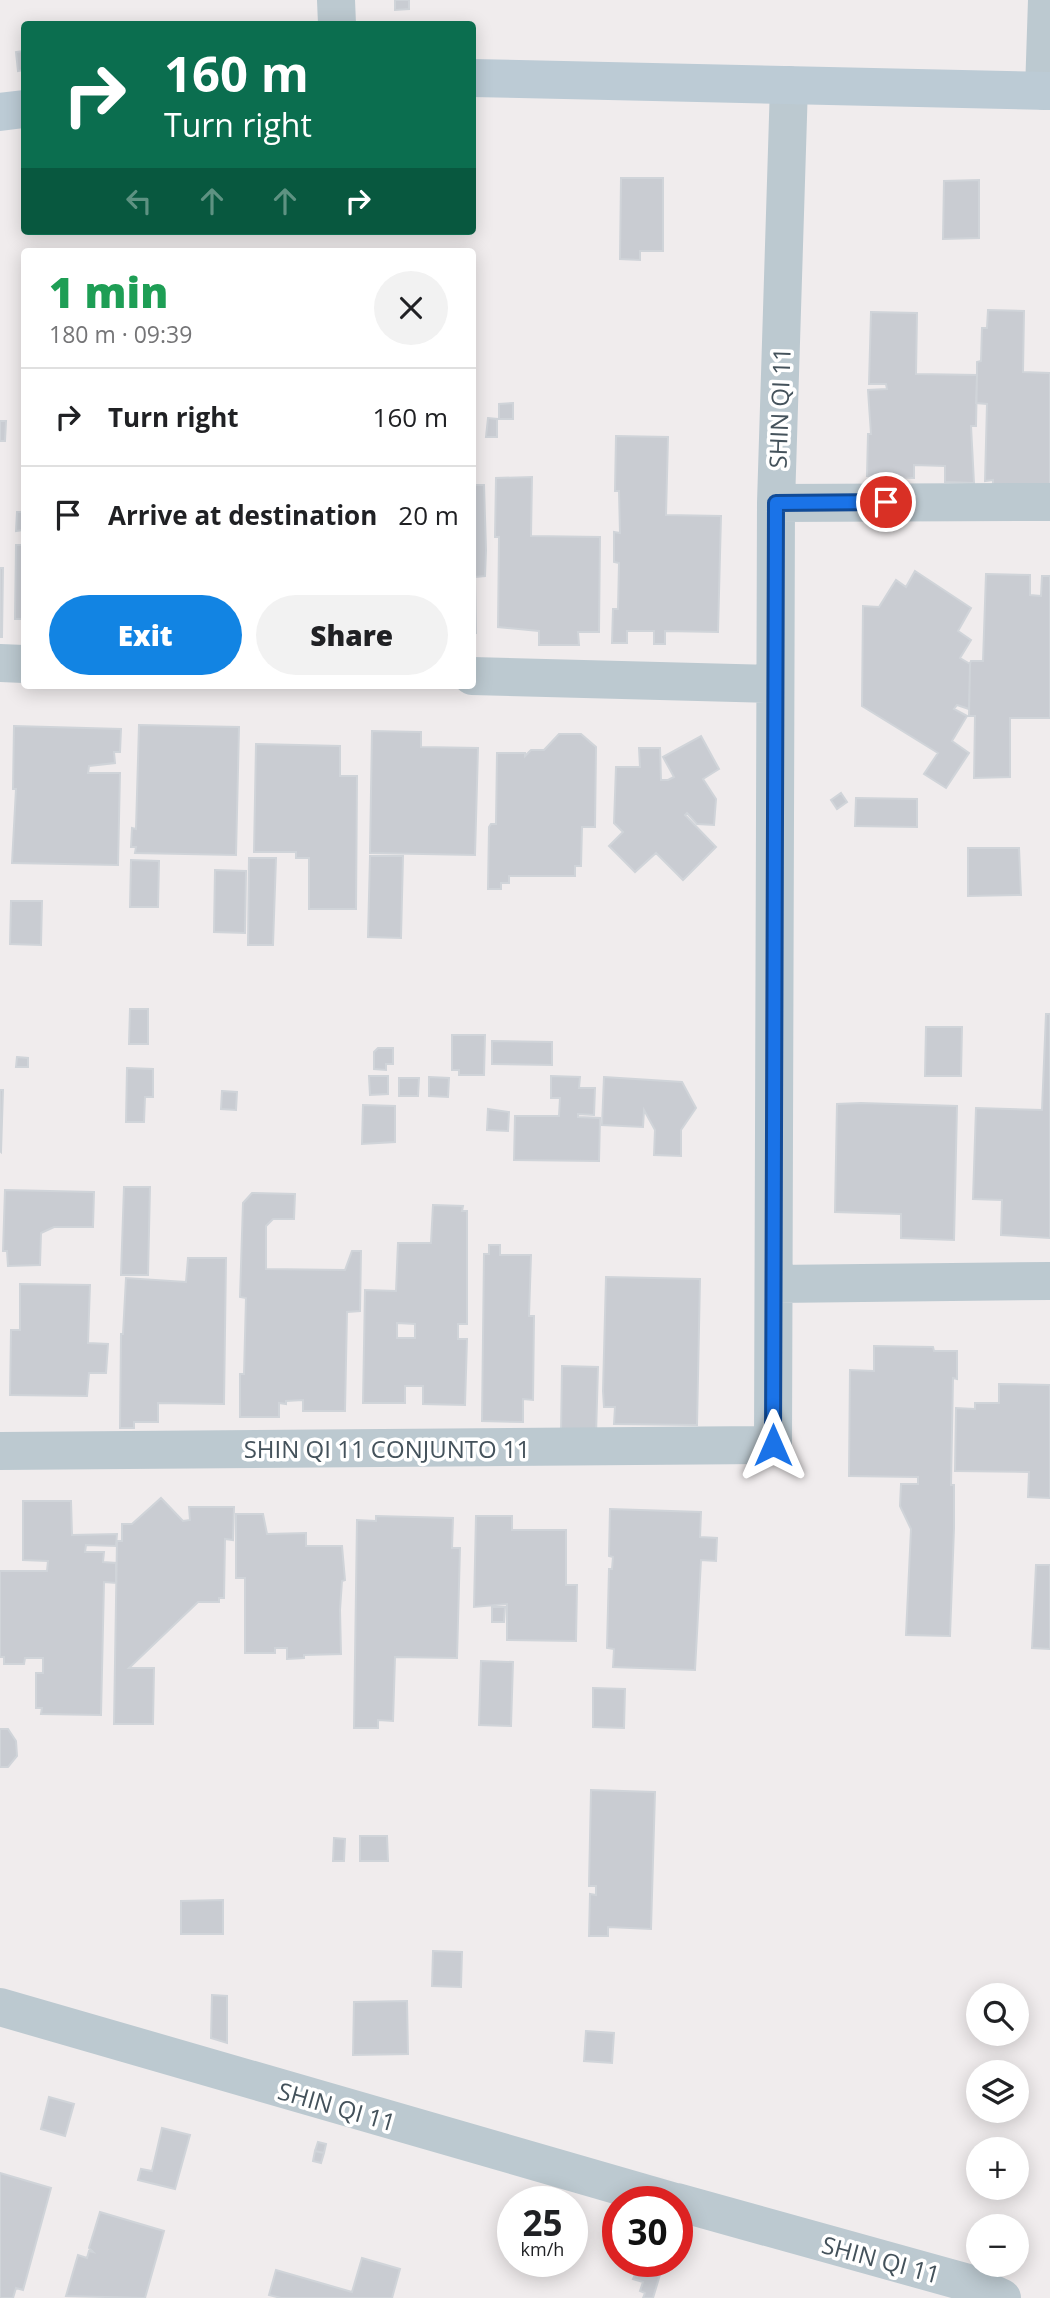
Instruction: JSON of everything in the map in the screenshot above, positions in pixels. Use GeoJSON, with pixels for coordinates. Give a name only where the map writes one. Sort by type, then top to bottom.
{"type":"FeatureCollection","features":[{"type":"Feature","properties":{"kind":"street"},"geometry":{"type":"LineString","coordinates":[[336,0],[337,21]]}},
{"type":"Feature","properties":{"kind":"street"},"geometry":{"type":"LineString","coordinates":[[476,78],[1047,91],[1047,0]]}},
{"type":"Feature","properties":{"kind":"street","name":"SHIN QI 11"},"geometry":{"type":"LineString","coordinates":[[773,1445],[776,503],[789,85]]}},
{"type":"Feature","properties":{"kind":"street"},"geometry":{"type":"LineString","coordinates":[[0,112],[21,110]]}},
{"type":"Feature","properties":{"kind":"street"},"geometry":{"type":"LineString","coordinates":[[776,503],[1050,502]]}},
{"type":"Feature","properties":{"kind":"street"},"geometry":{"type":"LineString","coordinates":[[0,663],[21,664]]}},
{"type":"Feature","properties":{"kind":"street"},"geometry":{"type":"LineString","coordinates":[[476,676],[775,684]]}},
{"type":"Feature","properties":{"kind":"street"},"geometry":{"type":"LineString","coordinates":[[774,1284],[1050,1281]]}},
{"type":"Feature","properties":{"kind":"street","name":"SHIN QI 11 CONJUNTO 11"},"geometry":{"type":"LineString","coordinates":[[0,1451],[773,1445]]}},
{"type":"Feature","properties":{"kind":"street","name":"SHIN QI 11"},"geometry":{"type":"LineString","coordinates":[[0,2007],[621,2186]]}},
{"type":"Feature","properties":{"kind":"street","name":"SHIN QI 11"},"geometry":{"type":"LineString","coordinates":[[693,2207],[972,2284],[1002,2298]]}},
{"type":"Feature","properties":{"kind":"building"},"geometry":{"type":"Polygon","coordinates":[[[395,0],[409,0],[409,9],[395,10],[395,0]]]}},
{"type":"Feature","properties":{"kind":"building"},"geometry":{"type":"Polygon","coordinates":[[[21,51],[21,70],[18,71],[16,52],[21,51]]]}},
{"type":"Feature","properties":{"kind":"building"},"geometry":{"type":"Polygon","coordinates":[[[621,178],[663,178],[663,251],[640,251],[640,260],[620,259],[621,178]]]}},
{"type":"Feature","properties":{"kind":"building"},"geometry":{"type":"Polygon","coordinates":[[[979,180],[979,238],[943,239],[944,181],[979,180]]]}},
{"type":"Feature","properties":{"kind":"building"},"geometry":{"type":"Polygon","coordinates":[[[988,310],[1024,311],[1023,372],[1050,373],[1050,490],[993,490],[993,480],[985,481],[987,404],[976,403],[977,362],[981,361],[982,328],[987,328],[988,310]]]}},
{"type":"Feature","properties":{"kind":"building"},"geometry":{"type":"Polygon","coordinates":[[[871,312],[917,313],[916,374],[977,375],[976,426],[971,426],[974,483],[945,482],[945,466],[914,465],[914,478],[867,476],[868,434],[871,434],[868,390],[887,389],[886,384],[869,384],[871,312]]]}},
{"type":"Feature","properties":{"kind":"building"},"geometry":{"type":"Polygon","coordinates":[[[513,403],[513,419],[499,419],[499,404],[513,403]]]}},
{"type":"Feature","properties":{"kind":"building"},"geometry":{"type":"Polygon","coordinates":[[[488,418],[497,419],[497,437],[486,437],[488,418]]]}},
{"type":"Feature","properties":{"kind":"building"},"geometry":{"type":"Polygon","coordinates":[[[0,421],[6,421],[5,441],[0,441],[0,421]]]}},
{"type":"Feature","properties":{"kind":"building"},"geometry":{"type":"Polygon","coordinates":[[[616,436],[668,437],[666,515],[721,516],[718,632],[665,631],[665,644],[654,644],[654,631],[627,631],[627,643],[612,643],[613,609],[618,609],[619,563],[614,562],[614,532],[620,533],[619,491],[615,491],[616,436]]]}},
{"type":"Feature","properties":{"kind":"building"},"geometry":{"type":"Polygon","coordinates":[[[532,477],[531,536],[600,537],[599,632],[578,632],[579,645],[539,645],[539,631],[498,627],[499,537],[495,537],[496,478],[532,477]]]}},
{"type":"Feature","properties":{"kind":"building"},"geometry":{"type":"Polygon","coordinates":[[[476,485],[484,485],[485,576],[476,577],[476,485]]]}},
{"type":"Feature","properties":{"kind":"building"},"geometry":{"type":"Polygon","coordinates":[[[17,512],[21,512],[21,530],[16,531],[17,512]]]}},
{"type":"Feature","properties":{"kind":"building"},"geometry":{"type":"Polygon","coordinates":[[[16,545],[21,545],[21,619],[15,619],[16,545]]]}},
{"type":"Feature","properties":{"kind":"building"},"geometry":{"type":"Polygon","coordinates":[[[0,568],[3,568],[2,637],[0,637],[0,568]]]}},
{"type":"Feature","properties":{"kind":"building"},"geometry":{"type":"Polygon","coordinates":[[[915,571],[971,608],[958,631],[971,640],[960,658],[970,664],[969,709],[957,705],[954,709],[967,716],[952,741],[969,753],[946,788],[924,774],[938,753],[862,706],[863,606],[879,607],[896,580],[906,587],[915,571]]]}},
{"type":"Feature","properties":{"kind":"building"},"geometry":{"type":"Polygon","coordinates":[[[986,574],[1030,575],[1030,595],[1041,596],[1042,576],[1050,576],[1050,718],[1010,718],[1010,777],[974,778],[975,716],[969,716],[970,664],[971,661],[983,661],[986,574]]]}},
{"type":"Feature","properties":{"kind":"building"},"geometry":{"type":"Polygon","coordinates":[[[139,725],[239,727],[236,855],[135,853],[136,847],[131,847],[132,828],[136,829],[139,725]]]}},
{"type":"Feature","properties":{"kind":"building"},"geometry":{"type":"Polygon","coordinates":[[[14,726],[121,729],[120,752],[114,752],[115,763],[89,766],[88,773],[120,773],[118,865],[12,863],[16,789],[13,789],[14,726]]]}},
{"type":"Feature","properties":{"kind":"building"},"geometry":{"type":"Polygon","coordinates":[[[372,731],[421,732],[421,747],[478,748],[475,855],[370,853],[372,731]]]}},
{"type":"Feature","properties":{"kind":"building"},"geometry":{"type":"Polygon","coordinates":[[[559,734],[581,734],[596,747],[595,827],[582,827],[581,866],[575,866],[575,876],[509,876],[509,883],[501,883],[501,889],[488,889],[489,827],[496,824],[497,753],[525,753],[525,756],[531,750],[544,750],[559,734]]]}},
{"type":"Feature","properties":{"kind":"building"},"geometry":{"type":"Polygon","coordinates":[[[701,736],[719,769],[703,779],[716,799],[714,825],[697,824],[687,813],[685,815],[716,847],[683,880],[656,853],[635,872],[609,846],[623,832],[614,823],[616,767],[640,767],[639,748],[660,748],[661,780],[668,780],[674,777],[663,757],[701,736]]]}},
{"type":"Feature","properties":{"kind":"building"},"geometry":{"type":"Polygon","coordinates":[[[256,744],[340,746],[340,776],[357,776],[356,909],[309,909],[309,858],[296,858],[296,852],[254,852],[256,744]]]}},
{"type":"Feature","properties":{"kind":"building"},"geometry":{"type":"Polygon","coordinates":[[[841,793],[847,802],[837,809],[831,800],[841,793]]]}},
{"type":"Feature","properties":{"kind":"building"},"geometry":{"type":"Polygon","coordinates":[[[856,798],[917,799],[917,827],[855,826],[856,798]]]}},
{"type":"Feature","properties":{"kind":"building"},"geometry":{"type":"Polygon","coordinates":[[[968,848],[1019,848],[1021,895],[968,896],[968,848]]]}},
{"type":"Feature","properties":{"kind":"building"},"geometry":{"type":"Polygon","coordinates":[[[370,856],[403,856],[401,938],[368,937],[370,856]]]}},
{"type":"Feature","properties":{"kind":"building"},"geometry":{"type":"Polygon","coordinates":[[[249,858],[276,858],[273,945],[248,945],[249,858]]]}},
{"type":"Feature","properties":{"kind":"building"},"geometry":{"type":"Polygon","coordinates":[[[131,860],[159,861],[158,907],[130,907],[131,860]]]}},
{"type":"Feature","properties":{"kind":"building"},"geometry":{"type":"Polygon","coordinates":[[[215,870],[246,871],[245,933],[214,932],[215,870]]]}},
{"type":"Feature","properties":{"kind":"building"},"geometry":{"type":"Polygon","coordinates":[[[11,901],[42,901],[41,945],[10,944],[11,901]]]}},
{"type":"Feature","properties":{"kind":"building"},"geometry":{"type":"Polygon","coordinates":[[[130,1009],[148,1009],[148,1044],[129,1044],[130,1009]]]}},
{"type":"Feature","properties":{"kind":"building"},"geometry":{"type":"Polygon","coordinates":[[[1046,1014],[1050,1014],[1050,1238],[1001,1235],[1002,1200],[973,1199],[976,1108],[1042,1110],[1046,1014]]]}},
{"type":"Feature","properties":{"kind":"building"},"geometry":{"type":"Polygon","coordinates":[[[926,1027],[962,1027],[961,1076],[925,1076],[926,1027]]]}},
{"type":"Feature","properties":{"kind":"building"},"geometry":{"type":"Polygon","coordinates":[[[452,1035],[485,1035],[484,1075],[459,1075],[459,1070],[452,1070],[452,1035]]]}},
{"type":"Feature","properties":{"kind":"building"},"geometry":{"type":"Polygon","coordinates":[[[492,1041],[552,1042],[552,1065],[492,1064],[492,1041]]]}},
{"type":"Feature","properties":{"kind":"building"},"geometry":{"type":"Polygon","coordinates":[[[378,1048],[393,1048],[393,1064],[386,1064],[386,1070],[374,1069],[374,1052],[378,1048]]]}},
{"type":"Feature","properties":{"kind":"building"},"geometry":{"type":"Polygon","coordinates":[[[17,1057],[28,1058],[28,1067],[16,1067],[17,1057]]]}},
{"type":"Feature","properties":{"kind":"building"},"geometry":{"type":"Polygon","coordinates":[[[127,1068],[153,1069],[153,1097],[145,1097],[144,1122],[126,1122],[127,1068]]]}},
{"type":"Feature","properties":{"kind":"building"},"geometry":{"type":"Polygon","coordinates":[[[369,1076],[388,1076],[388,1094],[370,1095],[369,1076]]]}},
{"type":"Feature","properties":{"kind":"building"},"geometry":{"type":"Polygon","coordinates":[[[551,1076],[580,1077],[579,1088],[595,1088],[594,1115],[578,1114],[578,1117],[600,1118],[599,1161],[514,1160],[515,1116],[559,1116],[560,1098],[551,1098],[551,1076]]]}},
{"type":"Feature","properties":{"kind":"building"},"geometry":{"type":"Polygon","coordinates":[[[429,1077],[449,1078],[448,1097],[429,1096],[429,1077]]]}},
{"type":"Feature","properties":{"kind":"building"},"geometry":{"type":"Polygon","coordinates":[[[604,1077],[682,1082],[696,1108],[681,1130],[681,1156],[654,1155],[655,1130],[644,1110],[643,1127],[602,1125],[604,1077]]]}},
{"type":"Feature","properties":{"kind":"building"},"geometry":{"type":"Polygon","coordinates":[[[399,1078],[419,1078],[418,1096],[399,1096],[399,1078]]]}},
{"type":"Feature","properties":{"kind":"building"},"geometry":{"type":"Polygon","coordinates":[[[0,1090],[3,1090],[1,1152],[0,1151],[0,1090]]]}},
{"type":"Feature","properties":{"kind":"building"},"geometry":{"type":"Polygon","coordinates":[[[222,1091],[237,1092],[236,1110],[221,1109],[222,1091]]]}},
{"type":"Feature","properties":{"kind":"building"},"geometry":{"type":"Polygon","coordinates":[[[837,1104],[957,1106],[954,1240],[901,1238],[901,1214],[835,1212],[837,1104]]]}},
{"type":"Feature","properties":{"kind":"building"},"geometry":{"type":"Polygon","coordinates":[[[363,1105],[395,1106],[395,1142],[362,1144],[363,1105]]]}},
{"type":"Feature","properties":{"kind":"building"},"geometry":{"type":"Polygon","coordinates":[[[488,1109],[509,1112],[508,1131],[487,1130],[488,1109]]]}},
{"type":"Feature","properties":{"kind":"building"},"geometry":{"type":"Polygon","coordinates":[[[124,1187],[150,1187],[148,1275],[121,1275],[124,1187]]]}},
{"type":"Feature","properties":{"kind":"building"},"geometry":{"type":"Polygon","coordinates":[[[5,1190],[94,1192],[93,1227],[54,1227],[41,1233],[40,1265],[8,1266],[7,1251],[3,1251],[5,1190]]]}},
{"type":"Feature","properties":{"kind":"building"},"geometry":{"type":"Polygon","coordinates":[[[252,1193],[295,1194],[294,1219],[273,1219],[266,1226],[266,1269],[345,1270],[352,1251],[361,1251],[360,1311],[347,1312],[345,1411],[303,1411],[303,1400],[279,1403],[279,1417],[240,1417],[240,1374],[244,1374],[246,1298],[240,1297],[243,1203],[252,1193]]]}},
{"type":"Feature","properties":{"kind":"building"},"geometry":{"type":"Polygon","coordinates":[[[433,1205],[463,1206],[462,1211],[467,1211],[467,1324],[458,1324],[458,1339],[467,1339],[465,1405],[423,1404],[423,1386],[405,1386],[405,1403],[363,1403],[365,1290],[396,1291],[398,1243],[431,1243],[433,1205]],[[397,1323],[397,1338],[415,1338],[415,1324],[397,1323]]]}},
{"type":"Feature","properties":{"kind":"building"},"geometry":{"type":"Polygon","coordinates":[[[489,1245],[500,1245],[500,1255],[531,1255],[529,1316],[534,1316],[533,1400],[523,1399],[523,1422],[482,1421],[484,1254],[489,1254],[489,1245]]]}},
{"type":"Feature","properties":{"kind":"building"},"geometry":{"type":"Polygon","coordinates":[[[188,1258],[226,1258],[224,1404],[158,1403],[158,1422],[134,1422],[134,1428],[120,1428],[121,1334],[126,1278],[186,1282],[188,1258]]]}},
{"type":"Feature","properties":{"kind":"building"},"geometry":{"type":"Polygon","coordinates":[[[606,1277],[700,1279],[697,1425],[614,1424],[615,1407],[604,1407],[603,1391],[606,1277]]]}},
{"type":"Feature","properties":{"kind":"building"},"geometry":{"type":"Polygon","coordinates":[[[20,1284],[90,1285],[88,1343],[108,1344],[106,1373],[89,1373],[87,1396],[10,1395],[11,1330],[20,1330],[20,1284]]]}},
{"type":"Feature","properties":{"kind":"building"},"geometry":{"type":"Polygon","coordinates":[[[874,1346],[933,1347],[934,1351],[957,1351],[957,1379],[953,1378],[951,1485],[954,1485],[954,1528],[950,1636],[906,1635],[911,1529],[900,1506],[901,1484],[918,1484],[918,1477],[849,1476],[850,1370],[874,1371],[874,1346]]]}},
{"type":"Feature","properties":{"kind":"building"},"geometry":{"type":"Polygon","coordinates":[[[562,1366],[598,1367],[596,1435],[561,1435],[562,1366]]]}},
{"type":"Feature","properties":{"kind":"building"},"geometry":{"type":"Polygon","coordinates":[[[999,1384],[1050,1385],[1050,1498],[1028,1497],[1029,1472],[955,1471],[956,1408],[975,1409],[975,1403],[999,1403],[999,1384]]]}},
{"type":"Feature","properties":{"kind":"building"},"geometry":{"type":"Polygon","coordinates":[[[161,1498],[183,1521],[190,1520],[189,1507],[234,1507],[233,1540],[225,1539],[224,1598],[219,1598],[219,1602],[198,1602],[129,1668],[154,1668],[153,1724],[114,1724],[117,1541],[122,1541],[122,1524],[132,1524],[161,1498]]]}},
{"type":"Feature","properties":{"kind":"building"},"geometry":{"type":"Polygon","coordinates":[[[23,1501],[71,1501],[72,1535],[117,1534],[116,1546],[86,1545],[85,1552],[104,1552],[103,1562],[116,1563],[116,1583],[104,1582],[101,1715],[41,1714],[42,1708],[36,1708],[36,1673],[43,1673],[43,1658],[25,1658],[24,1664],[4,1664],[4,1657],[0,1657],[0,1571],[47,1571],[48,1561],[23,1560],[23,1501]]]}},
{"type":"Feature","properties":{"kind":"building"},"geometry":{"type":"Polygon","coordinates":[[[610,1509],[701,1512],[700,1537],[717,1538],[716,1561],[701,1560],[695,1670],[613,1667],[614,1649],[607,1648],[609,1569],[612,1569],[613,1557],[609,1556],[610,1509]]]}},
{"type":"Feature","properties":{"kind":"building"},"geometry":{"type":"Polygon","coordinates":[[[236,1514],[263,1514],[267,1534],[306,1533],[306,1546],[342,1546],[345,1580],[342,1581],[340,1610],[341,1654],[304,1655],[304,1658],[287,1659],[287,1648],[275,1648],[275,1653],[245,1653],[245,1578],[236,1578],[236,1514]]]}},
{"type":"Feature","properties":{"kind":"building"},"geometry":{"type":"Polygon","coordinates":[[[376,1516],[453,1518],[452,1548],[460,1548],[457,1658],[395,1657],[393,1721],[378,1720],[378,1728],[354,1728],[357,1520],[376,1521],[376,1516]]]}},
{"type":"Feature","properties":{"kind":"building"},"geometry":{"type":"Polygon","coordinates":[[[476,1516],[512,1516],[512,1530],[566,1530],[566,1585],[577,1585],[576,1641],[507,1640],[507,1604],[474,1607],[476,1516]]]}},
{"type":"Feature","properties":{"kind":"building"},"geometry":{"type":"Polygon","coordinates":[[[1036,1565],[1050,1565],[1050,1649],[1032,1648],[1036,1565]]]}},
{"type":"Feature","properties":{"kind":"building"},"geometry":{"type":"Polygon","coordinates":[[[492,1607],[505,1607],[504,1622],[492,1622],[492,1607]]]}},
{"type":"Feature","properties":{"kind":"building"},"geometry":{"type":"Polygon","coordinates":[[[481,1661],[513,1662],[511,1726],[479,1725],[481,1661]]]}},
{"type":"Feature","properties":{"kind":"building"},"geometry":{"type":"Polygon","coordinates":[[[593,1688],[625,1689],[624,1728],[593,1727],[593,1688]]]}},
{"type":"Feature","properties":{"kind":"building"},"geometry":{"type":"Polygon","coordinates":[[[0,1729],[8,1729],[16,1741],[17,1756],[8,1767],[0,1767],[0,1729]]]}},
{"type":"Feature","properties":{"kind":"building"},"geometry":{"type":"Polygon","coordinates":[[[591,1790],[655,1792],[651,1929],[608,1927],[608,1936],[589,1936],[590,1894],[596,1895],[596,1886],[589,1886],[591,1790]]]}},
{"type":"Feature","properties":{"kind":"building"},"geometry":{"type":"Polygon","coordinates":[[[360,1836],[387,1836],[388,1861],[360,1861],[360,1836]]]}},
{"type":"Feature","properties":{"kind":"building"},"geometry":{"type":"Polygon","coordinates":[[[334,1838],[345,1839],[344,1861],[333,1861],[334,1838]]]}},
{"type":"Feature","properties":{"kind":"building"},"geometry":{"type":"Polygon","coordinates":[[[223,1900],[223,1934],[181,1934],[181,1901],[223,1900]]]}},
{"type":"Feature","properties":{"kind":"building"},"geometry":{"type":"Polygon","coordinates":[[[433,1951],[462,1952],[461,1987],[432,1986],[433,1951]]]}},
{"type":"Feature","properties":{"kind":"building"},"geometry":{"type":"Polygon","coordinates":[[[212,1995],[227,1996],[227,2043],[211,2038],[212,1995]]]}},
{"type":"Feature","properties":{"kind":"building"},"geometry":{"type":"Polygon","coordinates":[[[407,2001],[408,2054],[353,2055],[354,2002],[407,2001]]]}},
{"type":"Feature","properties":{"kind":"building"},"geometry":{"type":"Polygon","coordinates":[[[586,2031],[614,2033],[612,2063],[584,2061],[586,2031]]]}},
{"type":"Feature","properties":{"kind":"building"},"geometry":{"type":"Polygon","coordinates":[[[49,2097],[74,2104],[65,2136],[41,2129],[49,2097]]]}},
{"type":"Feature","properties":{"kind":"building"},"geometry":{"type":"Polygon","coordinates":[[[162,2128],[190,2135],[175,2189],[138,2180],[141,2169],[152,2171],[162,2128]]]}},
{"type":"Feature","properties":{"kind":"building"},"geometry":{"type":"Polygon","coordinates":[[[318,2142],[326,2144],[324,2153],[315,2151],[318,2142]]]}},
{"type":"Feature","properties":{"kind":"building"},"geometry":{"type":"Polygon","coordinates":[[[315,2151],[324,2153],[321,2163],[313,2161],[315,2151]]]}},
{"type":"Feature","properties":{"kind":"building"},"geometry":{"type":"Polygon","coordinates":[[[0,2173],[51,2188],[23,2290],[16,2288],[13,2298],[0,2298],[0,2173]]]}},
{"type":"Feature","properties":{"kind":"building"},"geometry":{"type":"Polygon","coordinates":[[[100,2212],[164,2231],[145,2298],[66,2296],[78,2255],[87,2258],[89,2251],[93,2252],[89,2248],[100,2212]]]}},
{"type":"Feature","properties":{"kind":"building"},"geometry":{"type":"Polygon","coordinates":[[[362,2258],[400,2269],[392,2298],[281,2298],[269,2295],[276,2270],[352,2292],[362,2258]]]}},
{"type":"Feature","properties":{"kind":"building"},"geometry":{"type":"Polygon","coordinates":[[[659,2277],[653,2298],[643,2298],[645,2293],[640,2291],[643,2282],[633,2279],[659,2277]]]}},
{"type":"Feature","properties":{"kind":"route"},"geometry":{"type":"LineString","coordinates":[[773,1445],[776,503],[886,502]]}}]}
